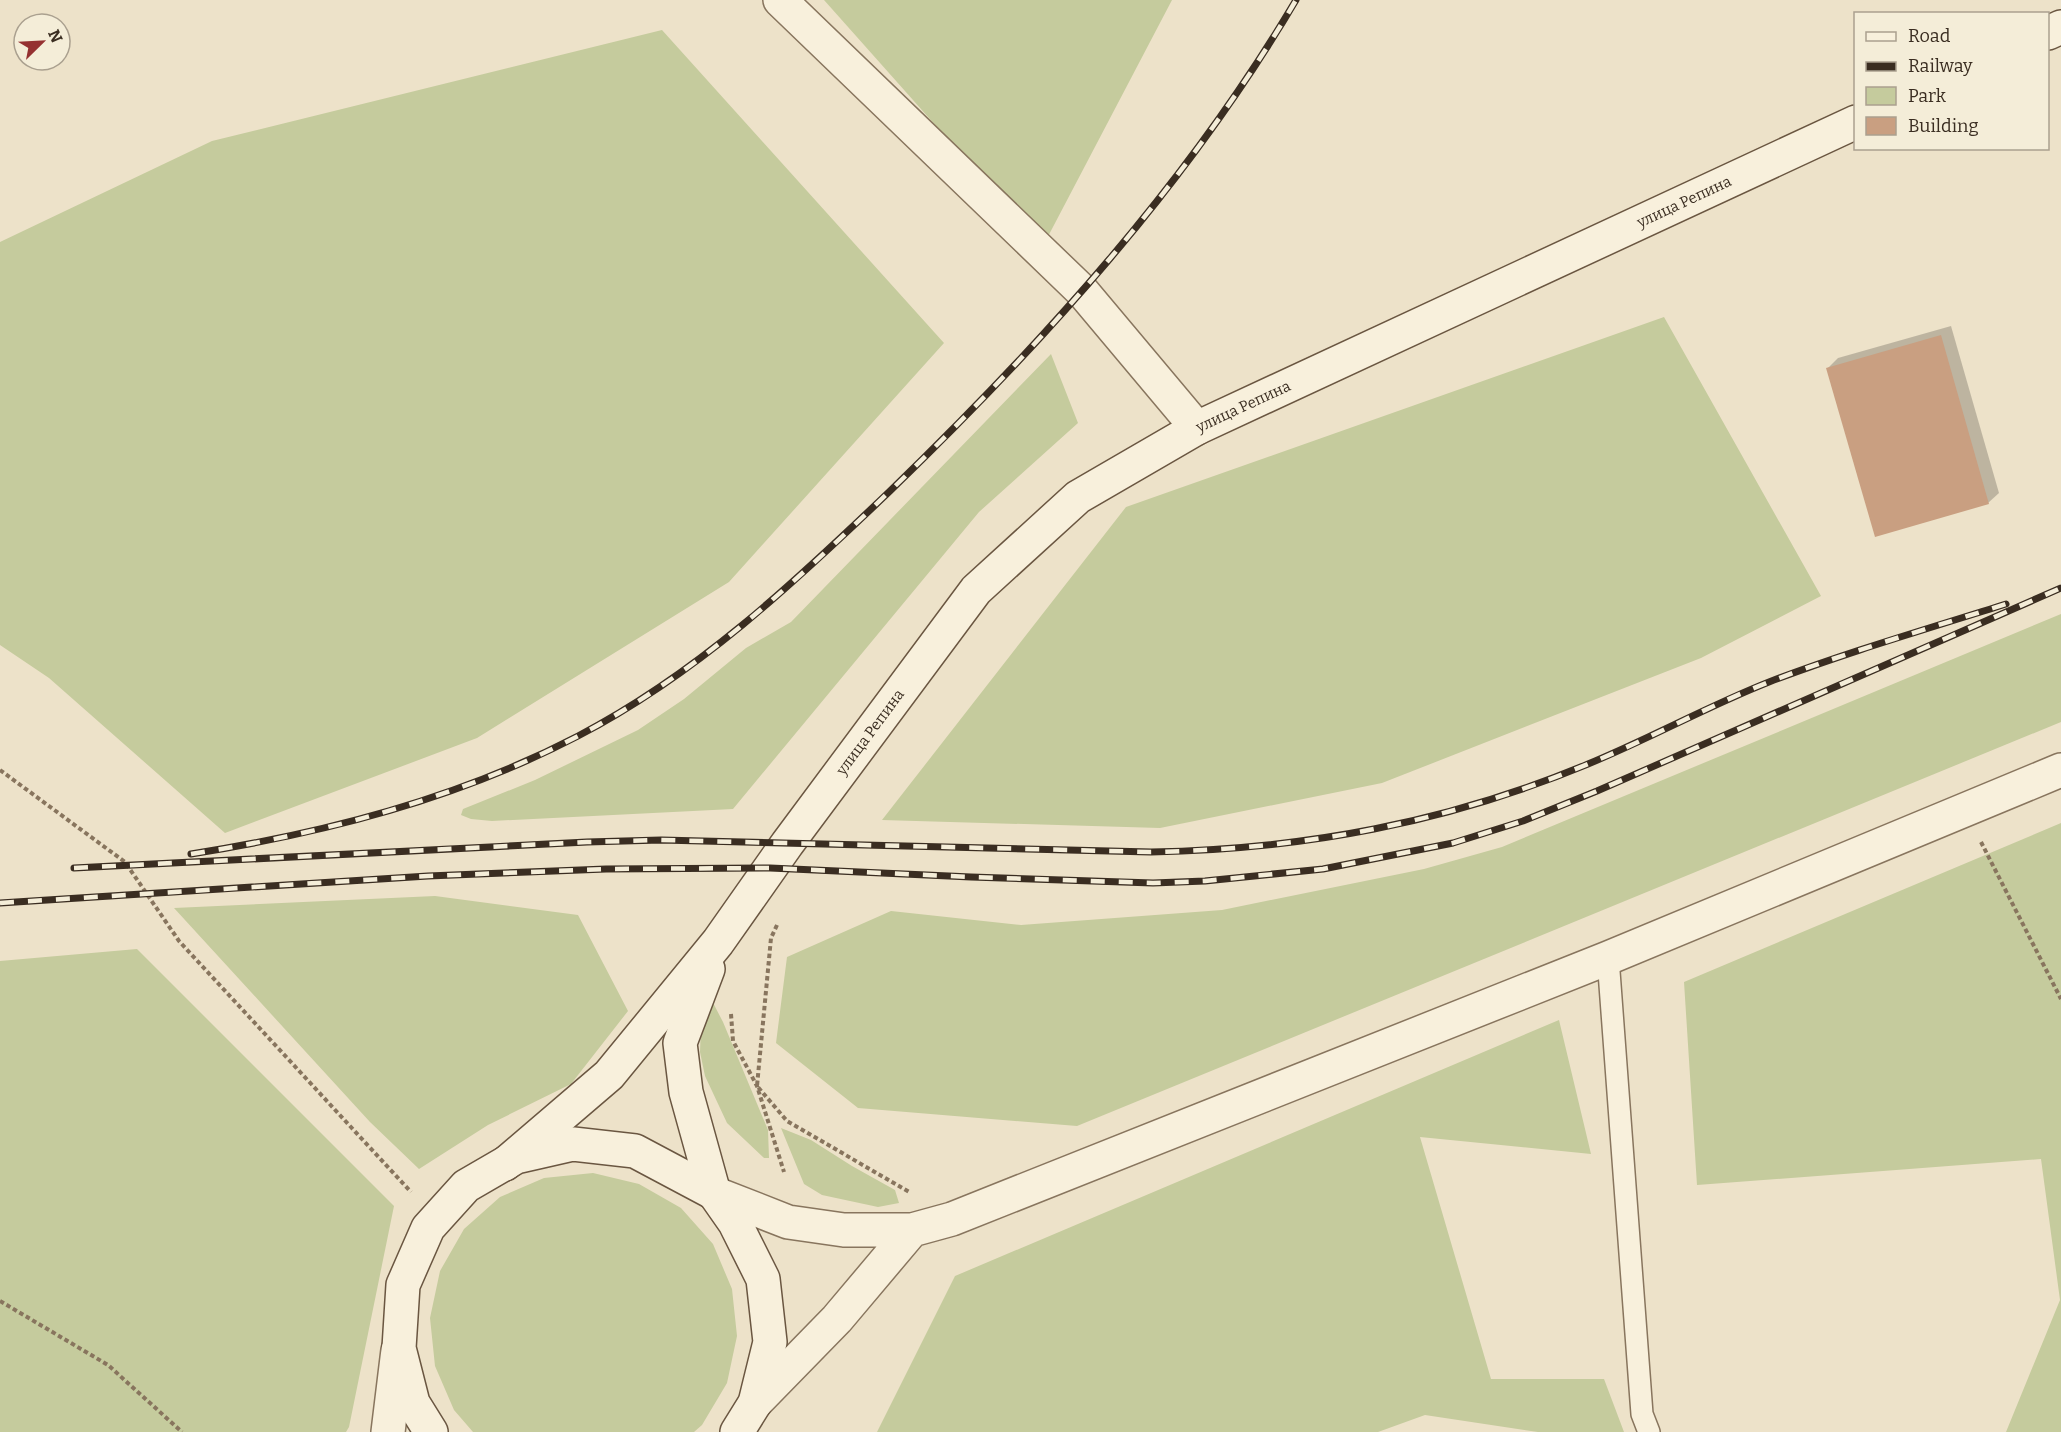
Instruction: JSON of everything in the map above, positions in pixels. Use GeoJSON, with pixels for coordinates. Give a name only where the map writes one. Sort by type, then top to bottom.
{"type":"FeatureCollection","features":[{"type":"Feature","properties":{"kind":"street"},"geometry":{"type":"LineString","coordinates":[[780,0],[1082,291],[1197,428]]}},
{"type":"Feature","properties":{"kind":"street","name":"улица Репина"},"geometry":{"type":"LineString","coordinates":[[718,942],[770,868],[976,590],[1078,497],[1197,428],[1854,123]]}},
{"type":"Feature","properties":{"kind":"street"},"geometry":{"type":"LineString","coordinates":[[388,1432],[399,1348],[403,1286],[428,1228],[466,1186],[516,1157],[573,1144],[635,1151],[714,1193],[788,1222],[843,1230],[912,1230],[952,1219],[1608,958],[2061,770]]}},
{"type":"Feature","properties":{"kind":"street"},"geometry":{"type":"LineString","coordinates":[[505,1164],[609,1075],[718,942]]}},
{"type":"Feature","properties":{"kind":"street"},"geometry":{"type":"LineString","coordinates":[[718,942],[680,1042],[686,1092],[714,1193],[735,1223],[763,1280],[770,1342],[753,1417]]}},
{"type":"Feature","properties":{"kind":"street"},"geometry":{"type":"LineString","coordinates":[[737,1432],[753,1417],[912,1230]]}},
{"type":"Feature","properties":{"kind":"street"},"geometry":{"type":"LineString","coordinates":[[399,1348],[413,1403],[431,1432]]}},
{"type":"Feature","properties":{"kind":"lane"},"geometry":{"type":"LineString","coordinates":[[1608,958],[1642,1414],[1649,1432]]}},
{"type":"Feature","properties":{"kind":"path"},"geometry":{"type":"LineString","coordinates":[[0,770],[125,862],[179,941],[410,1190],[428,1228]]}},
{"type":"Feature","properties":{"kind":"path"},"geometry":{"type":"LineString","coordinates":[[1965,810],[2061,999]]}},
{"type":"Feature","properties":{"kind":"path"},"geometry":{"type":"LineString","coordinates":[[780,920],[771,938],[757,1086],[787,1121],[914,1195]]}},
{"type":"Feature","properties":{"kind":"path"},"geometry":{"type":"LineString","coordinates":[[730,1006],[733,1041],[757,1086],[784,1172]]}},
{"type":"Feature","properties":{"kind":"path"},"geometry":{"type":"LineString","coordinates":[[0,1301],[108,1365],[182,1432]]}},
{"type":"Feature","properties":{"kind":"green space"},"geometry":{"type":"Polygon","coordinates":[[[824,0],[1172,0],[1043,246],[824,0]]]}},
{"type":"Feature","properties":{"kind":"green space"},"geometry":{"type":"Polygon","coordinates":[[[662,30],[944,343],[729,582],[477,738],[225,833],[49,678],[0,645],[0,242],[212,141],[662,30]]]}},
{"type":"Feature","properties":{"kind":"green space"},"geometry":{"type":"Polygon","coordinates":[[[1664,317],[1821,596],[1701,658],[1382,783],[1160,828],[882,820],[1126,507],[1664,317]]]}},
{"type":"Feature","properties":{"kind":"green space"},"geometry":{"type":"Polygon","coordinates":[[[1051,354],[1078,423],[979,512],[733,809],[492,821],[471,819],[461,815],[463,809],[535,780],[638,730],[684,699],[746,648],[791,622],[1051,354]]]}},
{"type":"Feature","properties":{"kind":"green space"},"geometry":{"type":"Polygon","coordinates":[[[2061,614],[2061,722],[1077,1126],[858,1108],[776,1043],[787,957],[891,911],[1021,925],[1222,910],[1424,869],[1502,847],[2061,614]]]}},
{"type":"Feature","properties":{"kind":"green space"},"geometry":{"type":"Polygon","coordinates":[[[2061,823],[2061,1432],[2006,1432],[2060,1300],[2041,1159],[1697,1185],[1684,982],[2061,823]]]}},
{"type":"Feature","properties":{"kind":"green space"},"geometry":{"type":"Polygon","coordinates":[[[435,896],[578,915],[628,1011],[571,1084],[488,1125],[419,1169],[370,1122],[174,908],[435,896]]]}},
{"type":"Feature","properties":{"kind":"green space"},"geometry":{"type":"Polygon","coordinates":[[[137,949],[394,1206],[349,1427],[346,1432],[0,1432],[0,961],[137,949]]]}},
{"type":"Feature","properties":{"kind":"green space"},"geometry":{"type":"Polygon","coordinates":[[[710,997],[723,1022],[768,1130],[769,1158],[764,1158],[727,1123],[705,1076],[700,1052],[701,1023],[710,997]]]}},
{"type":"Feature","properties":{"kind":"green space"},"geometry":{"type":"Polygon","coordinates":[[[1559,1020],[1591,1154],[1420,1137],[1491,1379],[1604,1379],[1624,1432],[1538,1432],[1425,1415],[1378,1432],[877,1432],[955,1276],[1559,1020]]]}},
{"type":"Feature","properties":{"kind":"green space"},"geometry":{"type":"Polygon","coordinates":[[[781,1128],[811,1140],[895,1190],[899,1203],[878,1207],[822,1195],[804,1184],[781,1128]]]}},
{"type":"Feature","properties":{"kind":"green space"},"geometry":{"type":"Polygon","coordinates":[[[593,1173],[639,1184],[681,1208],[713,1244],[732,1289],[737,1336],[727,1383],[702,1425],[694,1432],[473,1432],[454,1410],[435,1366],[430,1318],[440,1271],[464,1229],[500,1197],[544,1178],[593,1173]]]}},
{"type":"Feature","properties":{"kind":"building"},"geometry":{"type":"Polygon","coordinates":[[[1941,335],[1989,504],[1875,537],[1826,368],[1941,335]]]}},
{"type":"Feature","properties":{"kind":"railway"},"geometry":{"type":"LineString","coordinates":[[191,854],[291,836],[340,824],[389,811],[485,778],[578,736],[622,711],[704,655],[743,625],[890,491],[1003,378],[1057,319],[1110,259],[1209,133],[1254,68],[1296,0]]}},
{"type":"Feature","properties":{"kind":"railway"},"geometry":{"type":"LineString","coordinates":[[0,903],[428,876],[606,869],[770,868],[1153,883],[1205,881],[1323,869],[1453,843],[1523,821],[1597,791],[2061,588]]}},
{"type":"Feature","properties":{"kind":"railway"},"geometry":{"type":"LineString","coordinates":[[74,868],[661,840],[1151,852],[1208,850],[1320,838],[1428,817],[1535,785],[1611,754],[1769,682],[1857,651],[2006,604]]}}]}
